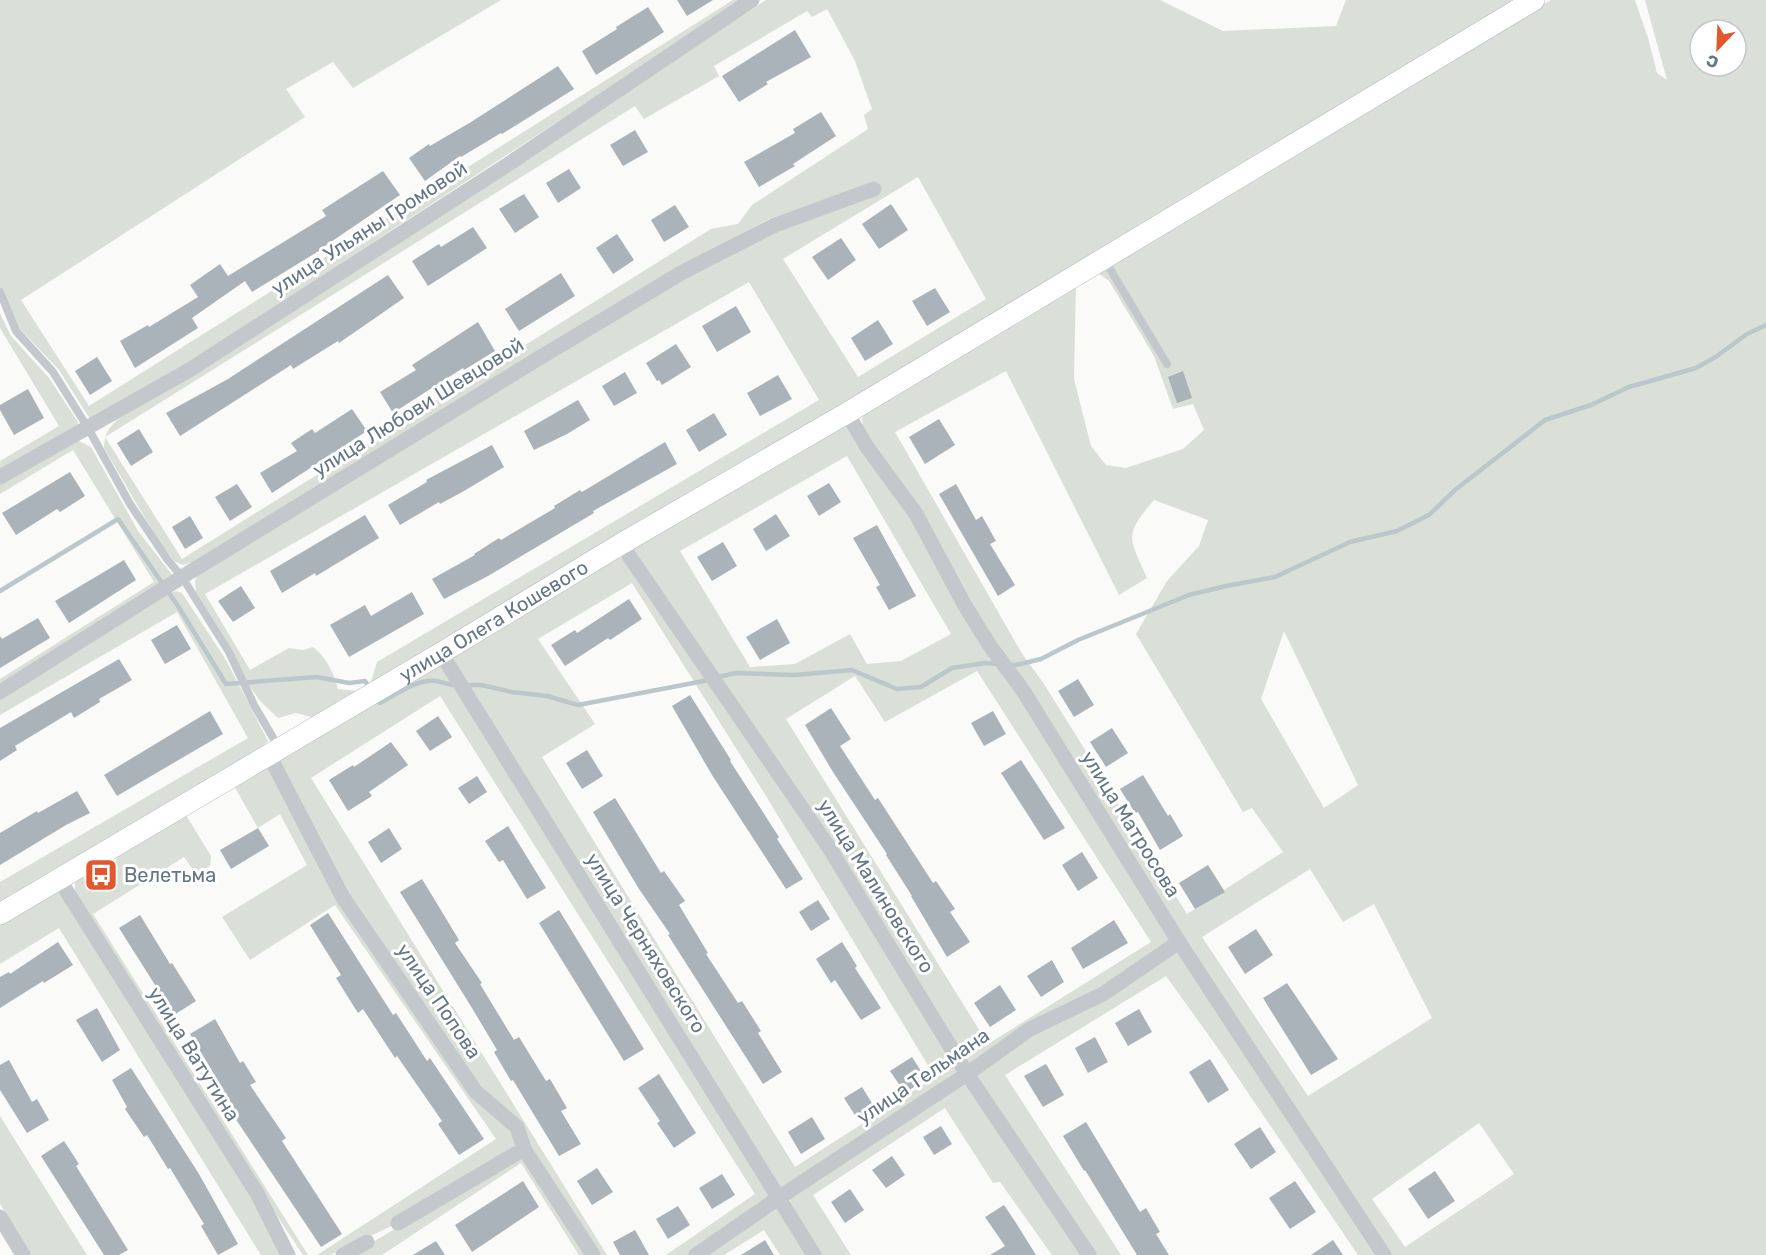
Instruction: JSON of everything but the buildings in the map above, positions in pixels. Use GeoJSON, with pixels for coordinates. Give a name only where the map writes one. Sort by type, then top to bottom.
{"type":"FeatureCollection","features":[{"type":"Feature","properties":{"kind":"street","name":"улица Ульяны Громовой"},"geometry":{"type":"LineString","coordinates":[[0,477],[191,369],[507,165],[752,0]]}},
{"type":"Feature","properties":{"kind":"street","name":"улица Олега Кошевого"},"geometry":{"type":"LineString","coordinates":[[0,914],[621,544],[847,413],[1529,1]]}},
{"type":"Feature","properties":{"kind":"street","name":"улица Любови Шевцовой"},"geometry":{"type":"LineString","coordinates":[[0,692],[182,577],[683,272],[774,225],[874,189]]}},
{"type":"Feature","properties":{"kind":"street","name":"улица Матросова"},"geometry":{"type":"LineString","coordinates":[[847,413],[867,447],[916,514],[964,604],[990,646],[1022,689],[1179,942],[1384,1255]]}},
{"type":"Feature","properties":{"kind":"street","name":"улица Малиновского"},"geometry":{"type":"LineString","coordinates":[[621,544],[831,849],[967,1074],[1089,1255]]}},
{"type":"Feature","properties":{"kind":"street","name":"улица Черняховского"},"geometry":{"type":"LineString","coordinates":[[441,653],[814,1255]]}},
{"type":"Feature","properties":{"kind":"street","name":"улица Попова"},"geometry":{"type":"LineString","coordinates":[[274,752],[342,896],[476,1092],[517,1127],[524,1149],[593,1255]]}},
{"type":"Feature","properties":{"kind":"street","name":"улица Ватутина"},"geometry":{"type":"LineString","coordinates":[[58,879],[258,1195],[288,1255]]}},
{"type":"Feature","properties":{"kind":"street","name":"улица Тельмана"},"geometry":{"type":"LineString","coordinates":[[696,1255],[967,1074],[1030,1029],[1103,994],[1179,942]]}},
{"type":"Feature","properties":{"kind":"street"},"geometry":{"type":"LineString","coordinates":[[398,1223],[524,1149]]}},
{"type":"Feature","properties":{"kind":"street"},"geometry":{"type":"LineString","coordinates":[[0,1217],[23,1255]]}},
{"type":"Feature","properties":{"kind":"street"},"geometry":{"type":"LineString","coordinates":[[343,1255],[367,1242]]}},
{"type":"Feature","properties":{"kind":"lane"},"geometry":{"type":"LineString","coordinates":[[1103,257],[1167,364]]}},
{"type":"Feature","properties":{"kind":"lane"},"geometry":{"type":"LineString","coordinates":[[0,292],[16,331],[53,372],[146,530],[182,577],[229,652],[274,752]]}},
{"type":"Feature","properties":{"kind":"shaded area"},"geometry":{"type":"Polygon","coordinates":[[[0,0],[501,0],[353,88],[333,62],[286,89],[305,117],[21,300],[89,406],[733,0],[740,0],[185,365],[90,419],[59,370],[19,328],[0,288],[0,0]]]}},
{"type":"Feature","properties":{"kind":"shaded area"},"geometry":{"type":"Polygon","coordinates":[[[766,0],[1160,0],[1223,31],[1336,26],[1346,0],[1511,0],[1512,2],[866,390],[371,682],[377,662],[819,400],[749,282],[205,594],[250,670],[289,648],[303,650],[313,647],[329,666],[338,689],[358,691],[315,718],[296,713],[278,718],[260,701],[243,677],[234,653],[196,592],[195,580],[201,570],[687,278],[871,183],[769,219],[685,265],[193,562],[183,565],[174,561],[156,537],[104,448],[106,438],[182,559],[711,229],[738,224],[752,205],[868,129],[864,115],[872,109],[855,61],[827,9],[812,17],[807,11],[714,66],[719,76],[644,119],[635,106],[106,436],[109,429],[132,409],[766,0]],[[918,177],[783,259],[858,377],[986,299],[918,177]]]}},
{"type":"Feature","properties":{"kind":"shaded area"},"geometry":{"type":"Polygon","coordinates":[[[1551,0],[1635,0],[1657,73],[1667,80],[1645,0],[1766,0],[1766,1255],[1389,1255],[1005,660],[863,428],[862,418],[865,411],[1076,282],[1074,379],[1091,446],[1106,465],[1126,468],[1183,449],[1204,430],[1193,404],[1173,409],[1154,356],[1109,281],[1095,271],[1551,0]],[[1006,371],[895,432],[1021,652],[1044,684],[1187,914],[1283,852],[1252,808],[1243,812],[1136,634],[1167,581],[1199,546],[1208,520],[1154,500],[1137,522],[1132,537],[1136,554],[1147,578],[1119,595],[1006,371]],[[1284,631],[1261,699],[1324,808],[1358,785],[1284,631]],[[1310,869],[1202,937],[1308,1096],[1432,1018],[1374,904],[1343,922],[1310,869]],[[1479,1123],[1372,1199],[1405,1247],[1514,1174],[1479,1123]]]}},
{"type":"Feature","properties":{"kind":"shaded area"},"geometry":{"type":"Polygon","coordinates":[[[0,313],[11,336],[49,378],[78,422],[76,429],[0,471],[0,461],[59,426],[0,328],[0,313]]]}},
{"type":"Feature","properties":{"kind":"shaded area"},"geometry":{"type":"Polygon","coordinates":[[[846,424],[912,517],[1171,939],[1102,992],[971,1067],[633,554],[634,546],[846,424]],[[847,456],[680,551],[750,667],[795,664],[850,634],[867,664],[901,661],[951,634],[847,456]],[[977,671],[885,722],[855,676],[786,719],[988,1044],[1151,942],[977,671]]]}},
{"type":"Feature","properties":{"kind":"shaded area"},"geometry":{"type":"Polygon","coordinates":[[[79,441],[91,447],[138,531],[173,576],[0,685],[0,679],[154,582],[73,450],[0,494],[0,481],[79,441]]]}},
{"type":"Feature","properties":{"kind":"shaded area"},"geometry":{"type":"Polygon","coordinates":[[[617,556],[624,560],[827,850],[959,1070],[786,1190],[777,1186],[450,654],[617,556]],[[632,583],[538,639],[595,724],[542,757],[795,1167],[935,1077],[766,796],[632,583]]]}},
{"type":"Feature","properties":{"kind":"shaded area"},"geometry":{"type":"Polygon","coordinates":[[[176,591],[182,593],[226,660],[268,741],[259,751],[0,905],[0,882],[248,738],[177,612],[0,715],[0,698],[161,596],[176,591]]]}},
{"type":"Feature","properties":{"kind":"shaded area"},"geometry":{"type":"Polygon","coordinates":[[[438,661],[771,1193],[769,1200],[690,1255],[666,1255],[755,1194],[440,696],[311,778],[607,1255],[598,1255],[527,1148],[480,1089],[346,895],[278,761],[438,661]]]}},
{"type":"Feature","properties":{"kind":"shaded area"},"geometry":{"type":"Polygon","coordinates":[[[268,766],[338,898],[514,1130],[519,1144],[398,1223],[330,1255],[317,1255],[496,1139],[335,905],[250,960],[222,917],[307,865],[280,814],[258,828],[233,784],[268,766]]]}},
{"type":"Feature","properties":{"kind":"shaded area"},"geometry":{"type":"Polygon","coordinates":[[[184,812],[211,856],[210,866],[196,874],[184,857],[93,914],[308,1255],[303,1255],[262,1193],[75,891],[75,882],[81,878],[106,878],[122,849],[184,812]]]}},
{"type":"Feature","properties":{"kind":"shaded area"},"geometry":{"type":"Polygon","coordinates":[[[54,890],[63,896],[253,1196],[284,1255],[261,1255],[59,928],[0,964],[0,922],[54,890]]]}},
{"type":"Feature","properties":{"kind":"shaded area"},"geometry":{"type":"Polygon","coordinates":[[[1170,952],[1179,952],[1378,1255],[1358,1255],[1166,976],[1005,1075],[1121,1255],[1095,1255],[977,1078],[978,1071],[1033,1031],[1170,952]]]}},
{"type":"Feature","properties":{"kind":"shaded area"},"geometry":{"type":"Polygon","coordinates":[[[963,1082],[1084,1255],[1052,1255],[1000,1182],[993,1183],[945,1108],[813,1195],[851,1255],[820,1255],[789,1204],[791,1195],[963,1082]]]}},
{"type":"Feature","properties":{"kind":"shaded area"},"geometry":{"type":"Polygon","coordinates":[[[0,1116],[87,1255],[31,1255],[0,1204],[0,1116]]]}},
{"type":"Feature","properties":{"kind":"shaded area"},"geometry":{"type":"Polygon","coordinates":[[[519,1155],[523,1156],[587,1255],[579,1255],[521,1163],[382,1255],[351,1255],[519,1155]]]}},
{"type":"Feature","properties":{"kind":"shaded area"},"geometry":{"type":"Polygon","coordinates":[[[775,1206],[810,1255],[780,1255],[764,1230],[724,1255],[704,1255],[775,1206]]]}},
{"type":"Feature","properties":{"kind":"waterway"},"geometry":{"type":"LineString","coordinates":[[1010,665],[1041,659],[1078,640],[1189,595],[1275,577],[1350,542],[1397,531],[1429,515],[1455,490],[1545,420],[1591,405],[1629,387],[1696,368],[1747,334],[1766,325]]}},
{"type":"Feature","properties":{"kind":"waterway"},"geometry":{"type":"LineString","coordinates":[[0,591],[118,519],[178,606],[226,684],[317,677],[349,683],[365,681],[370,688]]}},
{"type":"Feature","properties":{"kind":"waterway"},"geometry":{"type":"LineString","coordinates":[[717,677],[736,673],[795,675],[852,670],[897,689],[921,687],[952,668],[985,663],[998,664]]}},
{"type":"Feature","properties":{"kind":"waterway"},"geometry":{"type":"LineString","coordinates":[[464,685],[481,685],[512,692],[547,696],[578,705],[709,680]]}},
{"type":"Feature","properties":{"kind":"waterway"},"geometry":{"type":"LineString","coordinates":[[376,697],[380,703],[422,682],[436,681],[456,685]]}},
{"type":"Feature","properties":{"kind":"place","name":"Велетьма"},"geometry":{"type":"Point","coordinates":[101,875]}}]}
